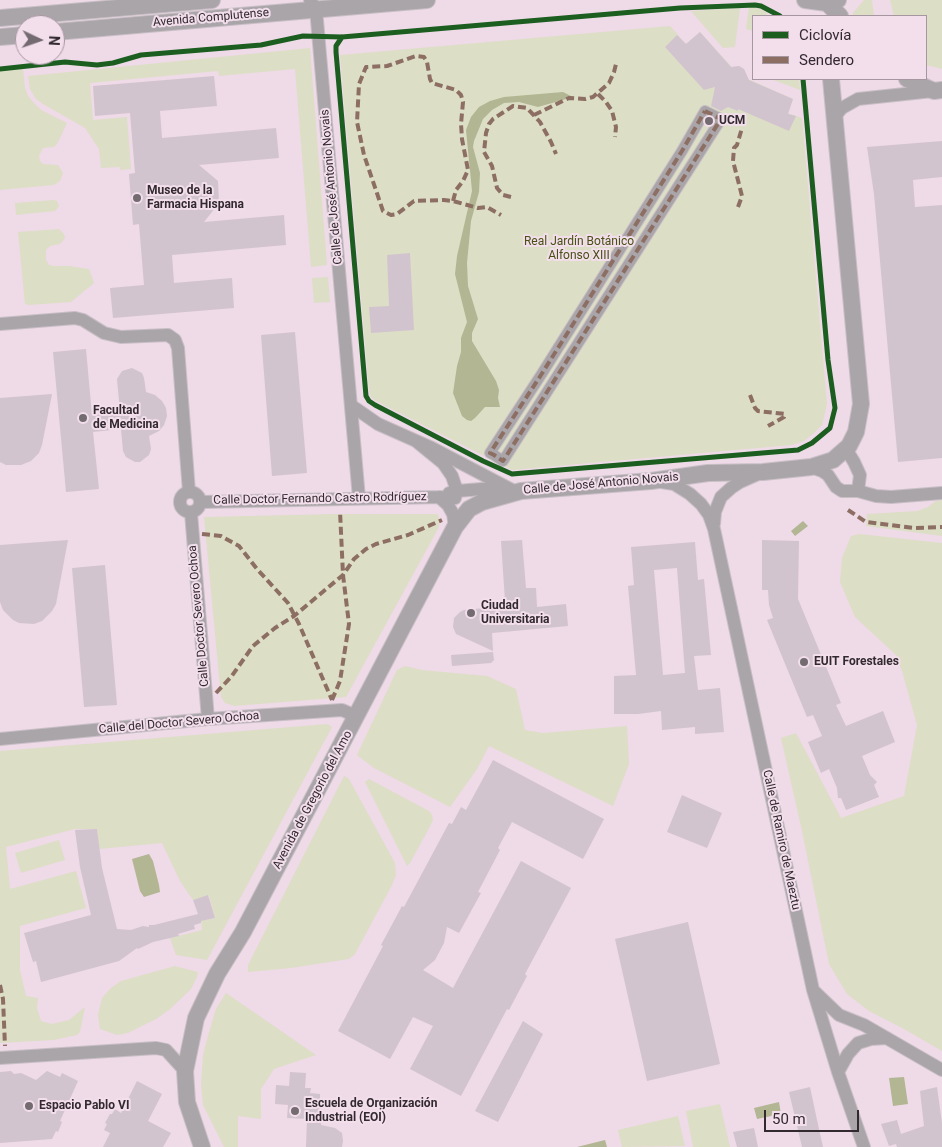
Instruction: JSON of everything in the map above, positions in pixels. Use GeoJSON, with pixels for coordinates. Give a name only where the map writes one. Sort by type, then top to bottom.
{"type":"FeatureCollection","features":[{"type":"Feature","properties":{"kind":"street","name":"Avenida Complutense"},"geometry":{"type":"LineString","coordinates":[[0,18],[212,0]]}},
{"type":"Feature","properties":{"kind":"street","name":"Avenida Complutense"},"geometry":{"type":"LineString","coordinates":[[65,31],[313,5],[427,0]]}},
{"type":"Feature","properties":{"kind":"street"},"geometry":{"type":"LineString","coordinates":[[805,0],[830,5],[839,15]]}},
{"type":"Feature","properties":{"kind":"street","name":"Calle de José Antonio Novais"},"geometry":{"type":"LineString","coordinates":[[313,5],[352,406],[359,498]]}},
{"type":"Feature","properties":{"kind":"street"},"geometry":{"type":"LineString","coordinates":[[0,37],[15,36]]}},
{"type":"Feature","properties":{"kind":"street"},"geometry":{"type":"LineString","coordinates":[[831,80],[861,404],[856,432],[846,449],[860,475],[858,491]]}},
{"type":"Feature","properties":{"kind":"street"},"geometry":{"type":"LineString","coordinates":[[910,80],[938,90]]}},
{"type":"Feature","properties":{"kind":"street"},"geometry":{"type":"LineString","coordinates":[[835,116],[842,108],[860,98],[938,90]]}},
{"type":"Feature","properties":{"kind":"street"},"geometry":{"type":"LineString","coordinates":[[706,112],[721,119],[503,460],[490,456],[490,452],[570,330],[706,112]]}},
{"type":"Feature","properties":{"kind":"street"},"geometry":{"type":"LineString","coordinates":[[0,324],[75,318],[104,333],[121,337],[168,335],[175,340],[178,348],[189,492]]}},
{"type":"Feature","properties":{"kind":"street","name":"Calle de José Antonio Novais"},"geometry":{"type":"LineString","coordinates":[[352,406],[378,424],[432,448],[511,489],[651,481],[708,473],[763,472],[812,467],[833,460],[846,449]]}},
{"type":"Feature","properties":{"kind":"street"},"geometry":{"type":"LineString","coordinates":[[416,441],[443,463],[452,476],[457,491]]}},
{"type":"Feature","properties":{"kind":"street"},"geometry":{"type":"LineString","coordinates":[[812,467],[822,470],[836,487],[842,491],[858,491],[876,496],[891,497],[942,493]]}},
{"type":"Feature","properties":{"kind":"street","name":"Calle de Ramiro de Maeztu"},"geometry":{"type":"LineString","coordinates":[[714,529],[715,512],[721,497],[740,482],[763,472]]}},
{"type":"Feature","properties":{"kind":"street","name":"Calle de Ramiro de Maeztu"},"geometry":{"type":"LineString","coordinates":[[651,481],[674,484],[690,494],[709,515],[714,529],[813,990],[838,1072],[864,1147]]}},
{"type":"Feature","properties":{"kind":"street","name":"Calle Doctor Fernando Castro Rodríguez"},"geometry":{"type":"LineString","coordinates":[[201,502],[439,497],[457,491],[511,489]]}},
{"type":"Feature","properties":{"kind":"street","name":"Avenida de Gregorio del Amo"},"geometry":{"type":"LineString","coordinates":[[202,1147],[187,1102],[185,1071],[196,1018],[217,974],[243,932],[455,527],[469,509],[511,489]]}},
{"type":"Feature","properties":{"kind":"street"},"geometry":{"type":"LineString","coordinates":[[189,492],[198,495],[201,502],[197,510],[191,513],[182,509],[180,503],[183,494],[189,492]]}},
{"type":"Feature","properties":{"kind":"street","name":"Calle Doctor Fernando Castro Rodríguez"},"geometry":{"type":"LineString","coordinates":[[439,497],[454,514],[455,527]]}},
{"type":"Feature","properties":{"kind":"street","name":"Calle Doctor Severo Ochoa"},"geometry":{"type":"LineString","coordinates":[[191,513],[208,720]]}},
{"type":"Feature","properties":{"kind":"street","name":"Calle del Doctor Severo Ochoa"},"geometry":{"type":"LineString","coordinates":[[0,739],[342,710],[349,713],[355,720]]}},
{"type":"Feature","properties":{"kind":"street"},"geometry":{"type":"LineString","coordinates":[[813,990],[839,1015],[864,1025],[942,1070]]}},
{"type":"Feature","properties":{"kind":"street"},"geometry":{"type":"LineString","coordinates":[[838,1072],[848,1054],[858,1043],[871,1039],[887,1038]]}},
{"type":"Feature","properties":{"kind":"street"},"geometry":{"type":"LineString","coordinates":[[0,1058],[156,1048],[166,1050],[185,1071]]}},
{"type":"Feature","properties":{"kind":"shaded area","name":"Ciudad Universitaria"},"geometry":{"type":"Polygon","coordinates":[[[0,0],[942,0],[942,1147],[0,1147],[0,0]]]}},
{"type":"Feature","properties":{"kind":"shaded area"},"geometry":{"type":"Polygon","coordinates":[[[563,92],[573,97],[538,107],[519,102],[504,103],[492,110],[483,119],[474,141],[473,147],[480,173],[479,192],[471,221],[467,263],[468,286],[478,319],[472,333],[472,341],[496,381],[499,390],[500,407],[485,407],[471,421],[467,420],[462,416],[453,393],[461,352],[461,338],[467,322],[455,274],[457,256],[472,191],[466,130],[471,117],[479,107],[490,101],[504,97],[563,92]]]}},
{"type":"Feature","properties":{"kind":"shaded area"},"geometry":{"type":"Polygon","coordinates":[[[803,521],[808,526],[795,536],[791,531],[803,521]]]}},
{"type":"Feature","properties":{"kind":"shaded area"},"geometry":{"type":"Polygon","coordinates":[[[149,854],[153,861],[160,892],[144,897],[140,891],[132,859],[149,854]]]}},
{"type":"Feature","properties":{"kind":"shaded area"},"geometry":{"type":"Polygon","coordinates":[[[904,1077],[908,1104],[893,1106],[889,1078],[904,1077]]]}},
{"type":"Feature","properties":{"kind":"shaded area"},"geometry":{"type":"Polygon","coordinates":[[[779,1102],[781,1114],[757,1119],[754,1108],[779,1102]]]}},
{"type":"Feature","properties":{"kind":"shaded area"},"geometry":{"type":"Polygon","coordinates":[[[605,1140],[607,1147],[577,1147],[605,1140]]]}},
{"type":"Feature","properties":{"kind":"green space"},"geometry":{"type":"Polygon","coordinates":[[[864,0],[872,0],[874,15],[853,15],[864,0]]]}},
{"type":"Feature","properties":{"kind":"green space"},"geometry":{"type":"Polygon","coordinates":[[[890,0],[942,0],[942,69],[927,65],[927,15],[894,15],[890,0]]]}},
{"type":"Feature","properties":{"kind":"green space"},"geometry":{"type":"Polygon","coordinates":[[[749,7],[758,8],[768,13],[766,15],[752,15],[752,31],[746,29],[749,7]]]}},
{"type":"Feature","properties":{"kind":"green space"},"geometry":{"type":"Polygon","coordinates":[[[740,8],[735,47],[723,48],[691,11],[740,8]]]}},
{"type":"Feature","properties":{"kind":"green space","name":"Real Jardín Botánico Alfonso XIII"},"geometry":{"type":"Polygon","coordinates":[[[670,26],[686,44],[700,32],[739,75],[793,99],[788,113],[802,118],[827,404],[822,425],[804,441],[792,445],[512,470],[376,401],[371,397],[369,390],[340,55],[670,26]]]}},
{"type":"Feature","properties":{"kind":"green space"},"geometry":{"type":"Polygon","coordinates":[[[310,48],[327,265],[311,267],[295,69],[219,76],[218,71],[90,83],[93,120],[127,117],[131,169],[120,170],[120,167],[101,168],[99,149],[85,128],[36,99],[30,89],[28,76],[310,48]]]}},
{"type":"Feature","properties":{"kind":"green space"},"geometry":{"type":"Polygon","coordinates":[[[23,69],[28,96],[41,110],[67,123],[57,144],[54,147],[43,148],[39,156],[43,164],[58,165],[63,173],[60,181],[54,185],[0,190],[0,71],[23,69]]]}},
{"type":"Feature","properties":{"kind":"green space"},"geometry":{"type":"Polygon","coordinates":[[[774,80],[799,80],[800,90],[774,80]]]}},
{"type":"Feature","properties":{"kind":"green space"},"geometry":{"type":"Polygon","coordinates":[[[57,201],[59,206],[55,211],[16,215],[15,203],[57,201]]]}},
{"type":"Feature","properties":{"kind":"green space"},"geometry":{"type":"Polygon","coordinates":[[[59,229],[65,238],[60,244],[50,246],[46,250],[46,260],[49,265],[89,269],[94,283],[71,302],[25,304],[18,232],[59,229]]]}},
{"type":"Feature","properties":{"kind":"green space"},"geometry":{"type":"Polygon","coordinates":[[[328,277],[330,302],[314,303],[312,278],[328,277]]]}},
{"type":"Feature","properties":{"kind":"green space"},"geometry":{"type":"Polygon","coordinates":[[[942,500],[942,536],[866,526],[867,514],[917,511],[928,507],[936,501],[942,500]]]}},
{"type":"Feature","properties":{"kind":"green space"},"geometry":{"type":"Polygon","coordinates":[[[437,514],[439,517],[439,527],[346,697],[234,706],[225,703],[221,697],[204,517],[437,514]]]}},
{"type":"Feature","properties":{"kind":"green space"},"geometry":{"type":"Polygon","coordinates":[[[860,534],[942,543],[942,1051],[869,1011],[847,994],[829,964],[781,738],[796,733],[841,818],[904,796],[917,725],[902,671],[896,655],[855,617],[840,582],[842,558],[851,536],[860,534]]]}},
{"type":"Feature","properties":{"kind":"green space"},"geometry":{"type":"Polygon","coordinates":[[[405,666],[422,670],[487,676],[516,689],[525,730],[543,733],[627,726],[629,764],[613,806],[489,746],[477,769],[450,807],[374,768],[357,755],[397,670],[405,666]]]}},
{"type":"Feature","properties":{"kind":"green space"},"geometry":{"type":"Polygon","coordinates":[[[327,724],[332,727],[207,960],[176,955],[170,938],[202,930],[201,921],[215,918],[209,896],[193,900],[180,881],[162,843],[99,849],[97,829],[75,829],[6,847],[10,889],[76,871],[86,908],[20,926],[20,970],[26,996],[38,998],[37,1008],[41,1021],[52,1024],[69,1020],[85,1007],[80,1032],[77,1035],[54,1040],[0,1043],[0,751],[327,724]]]}},
{"type":"Feature","properties":{"kind":"green space"},"geometry":{"type":"Polygon","coordinates":[[[344,776],[349,779],[395,863],[396,875],[391,887],[355,954],[349,959],[291,968],[248,972],[248,965],[344,776]]]}},
{"type":"Feature","properties":{"kind":"green space"},"geometry":{"type":"Polygon","coordinates":[[[369,779],[429,811],[432,815],[433,820],[407,866],[365,782],[369,779]]]}},
{"type":"Feature","properties":{"kind":"green space"},"geometry":{"type":"Polygon","coordinates":[[[59,840],[65,860],[21,873],[15,853],[59,840]]]}},
{"type":"Feature","properties":{"kind":"green space"},"geometry":{"type":"Polygon","coordinates":[[[175,966],[198,972],[191,989],[169,1010],[128,1033],[117,1035],[100,1029],[98,1015],[102,998],[111,988],[121,981],[175,966]]]}},
{"type":"Feature","properties":{"kind":"green space"},"geometry":{"type":"Polygon","coordinates":[[[226,993],[316,1055],[274,1069],[261,1089],[261,1119],[238,1116],[238,1147],[224,1147],[203,1105],[201,1083],[203,1055],[208,1036],[216,1009],[226,993]]]}},
{"type":"Feature","properties":{"kind":"green space"},"geometry":{"type":"Polygon","coordinates":[[[720,1104],[730,1147],[693,1147],[686,1111],[720,1104]]]}},
{"type":"Feature","properties":{"kind":"green space"},"geometry":{"type":"Polygon","coordinates":[[[678,1116],[685,1146],[622,1147],[618,1130],[678,1116]]]}},
{"type":"Feature","properties":{"kind":"building"},"geometry":{"type":"Polygon","coordinates":[[[700,32],[731,67],[739,66],[744,69],[749,80],[793,99],[788,114],[796,116],[789,131],[738,109],[738,111],[728,107],[721,111],[711,106],[715,87],[704,90],[665,47],[677,35],[686,44],[700,32]]]}},
{"type":"Feature","properties":{"kind":"building"},"geometry":{"type":"Polygon","coordinates":[[[214,76],[217,106],[160,111],[162,138],[276,128],[279,158],[199,165],[218,181],[219,203],[204,222],[284,215],[286,245],[172,255],[174,283],[232,278],[234,308],[113,318],[110,288],[144,285],[139,224],[133,225],[129,174],[135,173],[130,113],[95,116],[93,86],[214,76]]]}},
{"type":"Feature","properties":{"kind":"building"},"geometry":{"type":"Polygon","coordinates":[[[942,141],[942,177],[913,180],[915,207],[942,205],[942,458],[898,462],[874,194],[867,147],[942,141]]]}},
{"type":"Feature","properties":{"kind":"building"},"geometry":{"type":"Polygon","coordinates":[[[410,253],[414,330],[371,333],[369,307],[389,306],[387,255],[410,253]]]}},
{"type":"Feature","properties":{"kind":"building"},"geometry":{"type":"Polygon","coordinates":[[[295,332],[307,473],[272,476],[261,335],[295,332]]]}},
{"type":"Feature","properties":{"kind":"building","name":"Facultad de Medicina"},"geometry":{"type":"Polygon","coordinates":[[[86,349],[92,415],[120,412],[117,379],[122,371],[132,368],[142,373],[146,392],[155,395],[162,401],[166,408],[167,416],[164,425],[159,431],[149,436],[151,449],[149,455],[140,462],[135,462],[126,457],[123,451],[121,429],[93,432],[99,489],[66,492],[53,352],[86,349]]]}},
{"type":"Feature","properties":{"kind":"building"},"geometry":{"type":"Polygon","coordinates":[[[52,394],[39,453],[31,461],[21,465],[6,465],[0,462],[0,398],[52,394]]]}},
{"type":"Feature","properties":{"kind":"building"},"geometry":{"type":"Polygon","coordinates":[[[68,540],[56,604],[52,611],[42,621],[34,624],[19,623],[13,620],[3,610],[0,602],[0,545],[68,540]]]}},
{"type":"Feature","properties":{"kind":"building"},"geometry":{"type":"Polygon","coordinates":[[[522,540],[526,588],[536,588],[537,607],[566,604],[568,626],[492,633],[493,651],[456,634],[453,627],[454,618],[460,612],[495,607],[494,602],[505,601],[501,541],[522,540]]]}},
{"type":"Feature","properties":{"kind":"building","name":"EUIT Forestales"},"geometry":{"type":"Polygon","coordinates":[[[762,540],[799,541],[798,599],[841,703],[836,705],[846,726],[883,711],[895,742],[862,756],[870,775],[877,782],[874,785],[879,797],[846,810],[841,798],[838,798],[837,788],[829,769],[821,773],[808,742],[822,736],[813,715],[807,717],[767,620],[773,618],[769,605],[768,590],[762,590],[762,540]]]}},
{"type":"Feature","properties":{"kind":"building"},"geometry":{"type":"Polygon","coordinates":[[[695,542],[698,580],[704,579],[711,655],[694,656],[698,690],[720,688],[724,732],[695,734],[695,727],[662,730],[661,711],[638,714],[614,714],[614,676],[636,675],[628,586],[634,585],[631,547],[695,542]],[[677,568],[654,570],[663,675],[685,673],[677,568]]]}},
{"type":"Feature","properties":{"kind":"building"},"geometry":{"type":"Polygon","coordinates":[[[105,565],[117,705],[84,707],[72,568],[105,565]]]}},
{"type":"Feature","properties":{"kind":"building"},"geometry":{"type":"Polygon","coordinates":[[[493,652],[494,660],[491,663],[452,666],[451,655],[493,652]]]}},
{"type":"Feature","properties":{"kind":"building"},"geometry":{"type":"Polygon","coordinates":[[[493,760],[604,819],[583,859],[512,822],[478,892],[481,893],[459,933],[447,927],[444,943],[435,960],[423,970],[453,988],[521,861],[571,888],[525,974],[527,976],[509,1010],[507,1009],[461,1096],[410,1069],[433,1026],[413,1017],[390,1059],[338,1031],[383,946],[381,945],[402,906],[404,907],[449,823],[452,824],[461,807],[466,810],[493,760]]]}},
{"type":"Feature","properties":{"kind":"building"},"geometry":{"type":"Polygon","coordinates":[[[682,795],[722,813],[707,848],[667,832],[682,795]]]}},
{"type":"Feature","properties":{"kind":"building"},"geometry":{"type":"Polygon","coordinates":[[[97,829],[102,868],[117,929],[131,930],[143,926],[149,927],[149,925],[198,914],[193,900],[208,895],[215,918],[201,921],[201,923],[194,925],[195,929],[178,934],[179,936],[137,948],[119,961],[41,982],[36,961],[33,962],[24,933],[91,915],[80,867],[75,830],[97,829]]]}},
{"type":"Feature","properties":{"kind":"building"},"geometry":{"type":"Polygon","coordinates":[[[688,922],[720,1064],[647,1081],[615,939],[688,922]]]}},
{"type":"Feature","properties":{"kind":"building"},"geometry":{"type":"Polygon","coordinates":[[[523,1021],[543,1034],[498,1122],[475,1111],[523,1021]]]}},
{"type":"Feature","properties":{"kind":"building","name":"Espacio Pablo VI"},"geometry":{"type":"Polygon","coordinates":[[[11,1071],[14,1074],[21,1073],[36,1080],[47,1071],[60,1077],[62,1073],[78,1081],[60,1121],[62,1122],[58,1132],[56,1131],[52,1139],[0,1143],[0,1072],[11,1071]]]}},
{"type":"Feature","properties":{"kind":"building","name":"Escuela de Organización Industrial (EOI)"},"geometry":{"type":"Polygon","coordinates":[[[290,1072],[306,1073],[305,1088],[311,1088],[310,1093],[320,1094],[320,1100],[322,1100],[321,1125],[335,1128],[342,1133],[342,1147],[306,1147],[307,1119],[287,1118],[288,1105],[275,1104],[276,1085],[289,1086],[290,1072]]]}},
{"type":"Feature","properties":{"kind":"building"},"geometry":{"type":"Polygon","coordinates":[[[137,1081],[162,1094],[148,1121],[171,1133],[163,1147],[103,1147],[110,1133],[104,1130],[107,1124],[105,1123],[115,1109],[121,1113],[137,1081]]]}},
{"type":"Feature","properties":{"kind":"building"},"geometry":{"type":"Polygon","coordinates":[[[810,1087],[823,1147],[802,1147],[789,1092],[810,1087]]]}},
{"type":"Feature","properties":{"kind":"building"},"geometry":{"type":"Polygon","coordinates":[[[937,1087],[942,1123],[942,1147],[897,1147],[896,1144],[889,1146],[881,1124],[897,1120],[901,1134],[924,1126],[920,1091],[937,1087]]]}},
{"type":"Feature","properties":{"kind":"building"},"geometry":{"type":"Polygon","coordinates":[[[754,1128],[758,1147],[737,1147],[733,1132],[754,1128]]]}},
{"type":"Feature","properties":{"kind":"marked path"},"geometry":{"type":"LineString","coordinates":[[453,201],[456,190],[468,170],[462,139],[463,102],[461,95],[456,90],[432,83],[424,57],[416,56],[387,66],[366,67],[359,84],[357,122],[364,155],[383,211],[391,215],[397,214],[414,201],[444,200],[478,208],[487,207],[501,215]]}},
{"type":"Feature","properties":{"kind":"marked path"},"geometry":{"type":"LineString","coordinates":[[534,115],[569,98],[585,99],[593,97],[609,83],[616,64]]}},
{"type":"Feature","properties":{"kind":"marked path"},"geometry":{"type":"LineString","coordinates":[[598,94],[612,111],[616,127],[615,137]]}},
{"type":"Feature","properties":{"kind":"marked path"},"geometry":{"type":"LineString","coordinates":[[511,197],[503,195],[497,188],[492,166],[484,152],[486,133],[493,119],[513,106],[527,108],[540,122],[556,154]]}},
{"type":"Feature","properties":{"kind":"marked path"},"geometry":{"type":"LineString","coordinates":[[705,111],[721,119],[503,461],[490,453],[682,151],[705,111]]}},
{"type":"Feature","properties":{"kind":"marked path"},"geometry":{"type":"LineString","coordinates":[[738,207],[742,196],[733,161],[734,148],[737,145],[742,128]]}},
{"type":"Feature","properties":{"kind":"marked path"},"geometry":{"type":"LineString","coordinates":[[750,395],[758,411],[785,414],[784,417],[768,426]]}},
{"type":"Feature","properties":{"kind":"marked path"},"geometry":{"type":"LineString","coordinates":[[848,510],[866,522],[914,528],[942,527]]}},
{"type":"Feature","properties":{"kind":"marked path"},"geometry":{"type":"LineString","coordinates":[[332,700],[340,681],[349,624],[343,575],[340,511]]}},
{"type":"Feature","properties":{"kind":"marked path"},"geometry":{"type":"LineString","coordinates":[[216,693],[231,677],[253,646],[275,628],[294,616],[343,575],[354,559],[366,549],[376,544],[408,535],[442,520]]}},
{"type":"Feature","properties":{"kind":"marked path"},"geometry":{"type":"LineString","coordinates":[[202,534],[221,536],[239,546],[288,603],[332,700]]}},
{"type":"Feature","properties":{"kind":"marked path"},"geometry":{"type":"LineString","coordinates":[[0,985],[3,999],[5,1046]]}},
{"type":"Feature","properties":{"kind":"cycle path"},"geometry":{"type":"LineString","coordinates":[[0,69],[65,62],[97,65],[113,63],[141,55],[261,45],[303,36],[342,37],[680,8],[755,5],[778,15]]}},
{"type":"Feature","properties":{"kind":"cycle path"},"geometry":{"type":"LineString","coordinates":[[342,37],[336,46],[336,52],[366,396],[375,405],[512,474],[798,450],[812,443],[830,428],[835,408],[828,360],[803,80]]}},
{"type":"Feature","properties":{"kind":"place","name":"UCM"},"geometry":{"type":"Point","coordinates":[709,121]}},
{"type":"Feature","properties":{"kind":"place","name":"Museo de la Farmacia Hispana"},"geometry":{"type":"Point","coordinates":[137,198]}},
{"type":"Feature","properties":{"kind":"place","name":"Facultad de Medicina"},"geometry":{"type":"Point","coordinates":[83,418]}},
{"type":"Feature","properties":{"kind":"place","name":"Ciudad Universitaria"},"geometry":{"type":"Point","coordinates":[471,613]}},
{"type":"Feature","properties":{"kind":"place","name":"EUIT Forestales"},"geometry":{"type":"Point","coordinates":[804,662]}},
{"type":"Feature","properties":{"kind":"place","name":"Espacio Pablo VI"},"geometry":{"type":"Point","coordinates":[29,1106]}},
{"type":"Feature","properties":{"kind":"place","name":"Escuela de Organización Industrial (EOI)"},"geometry":{"type":"Point","coordinates":[295,1111]}}]}
